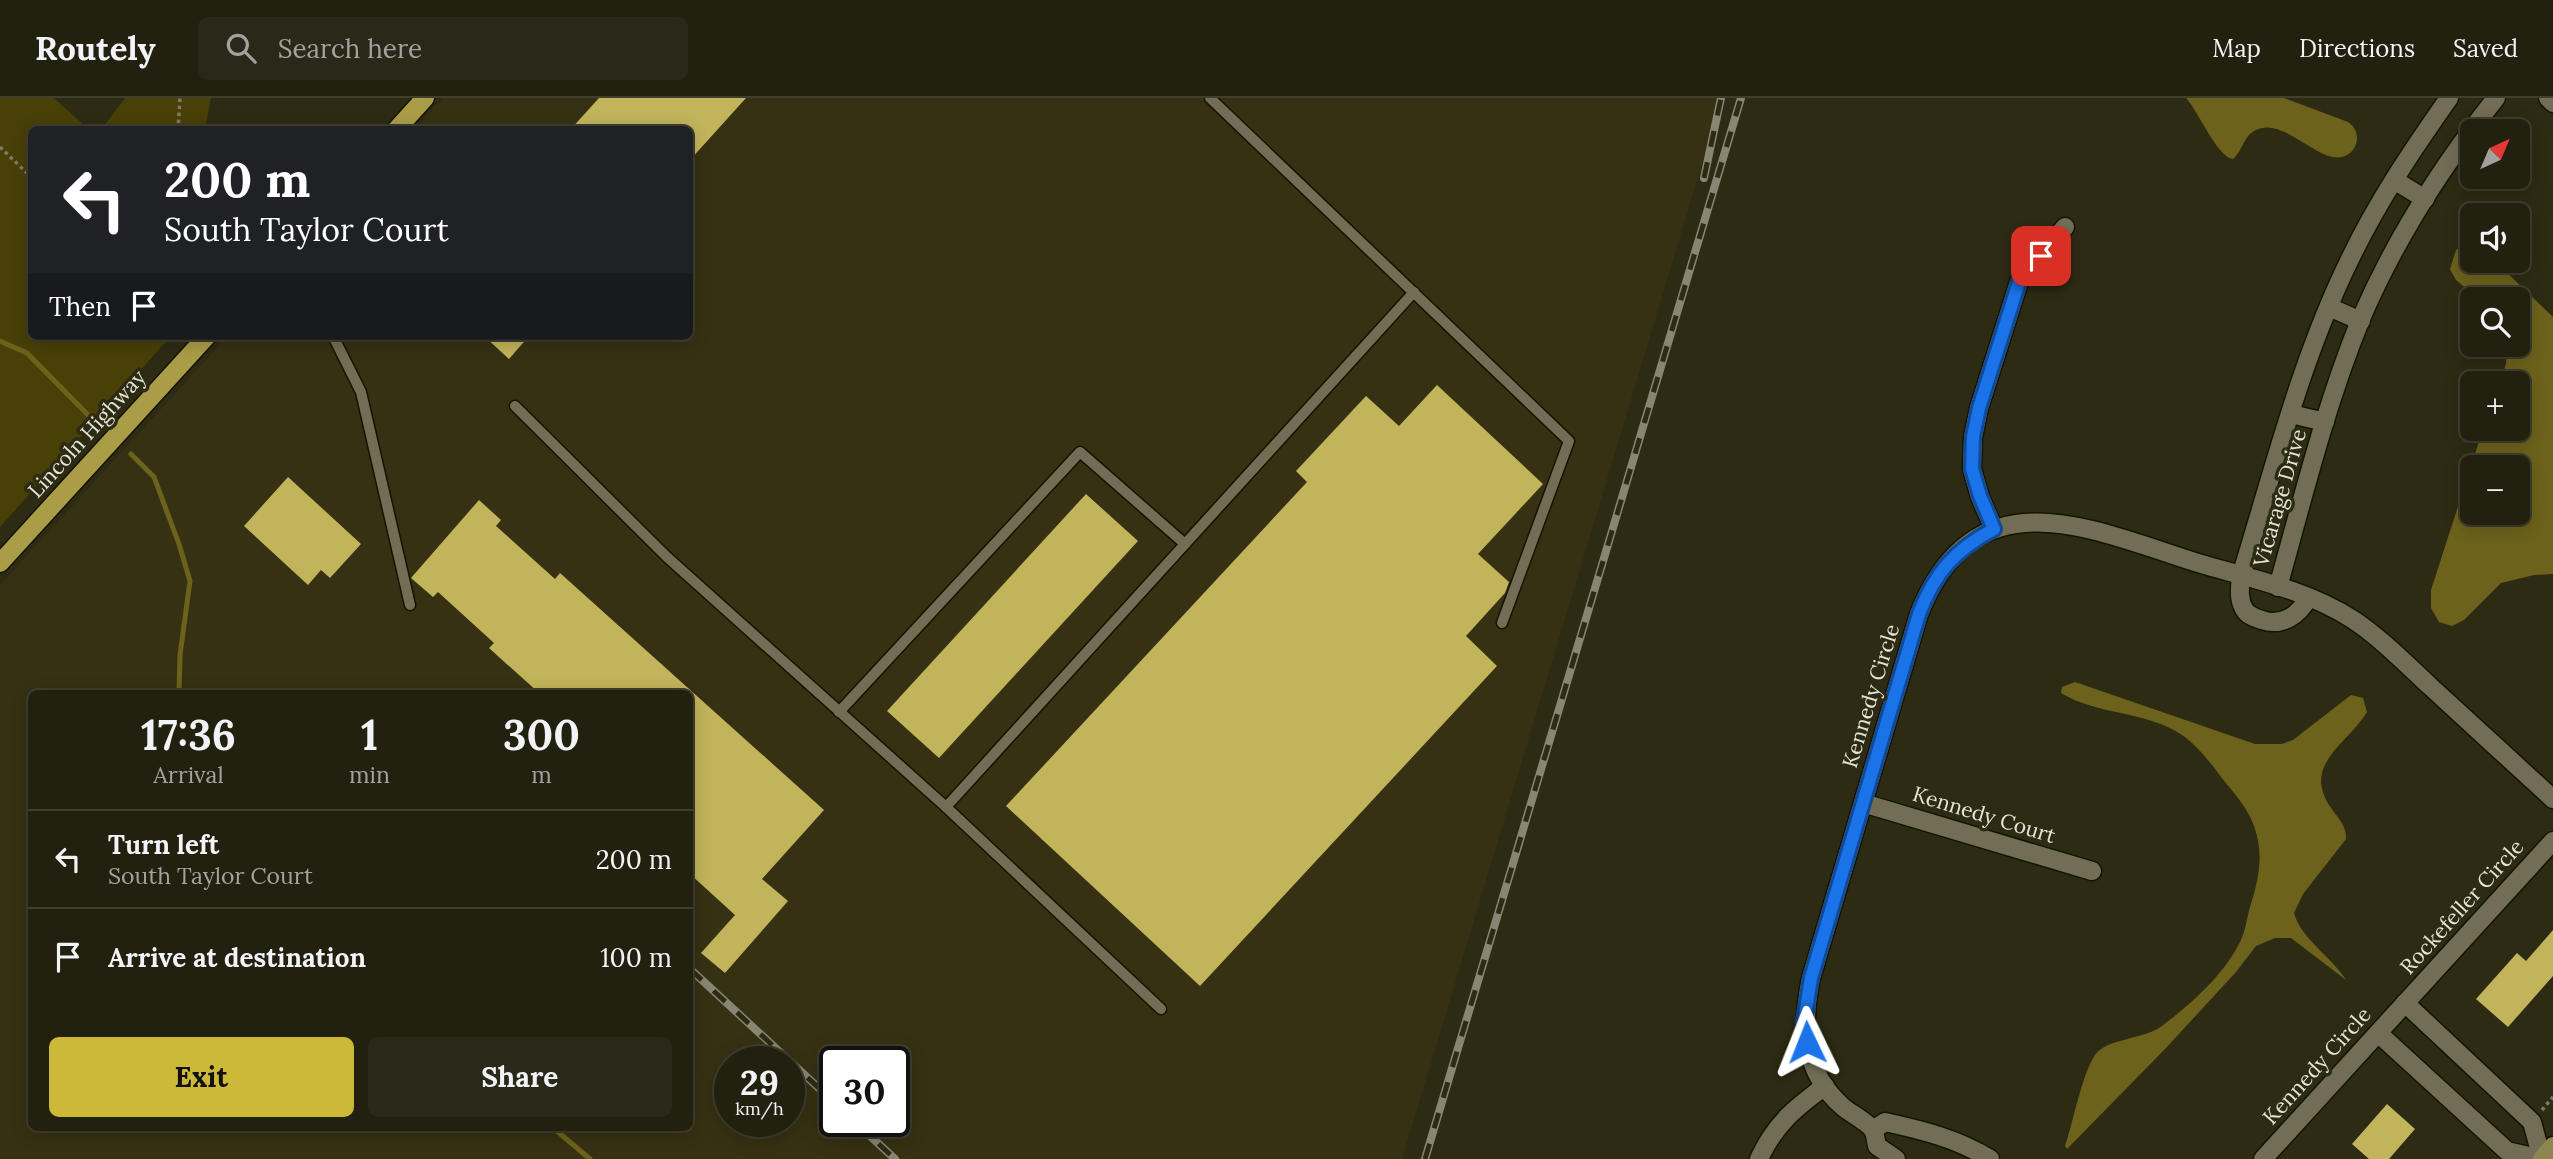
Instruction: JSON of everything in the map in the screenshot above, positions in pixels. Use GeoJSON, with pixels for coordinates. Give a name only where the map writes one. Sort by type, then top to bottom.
{"type":"FeatureCollection","features":[{"type":"Feature","properties":{"kind":"main road"},"geometry":{"type":"LineString","coordinates":[[400,126],[425,98]]}},
{"type":"Feature","properties":{"kind":"main road","name":"Lincoln Highway"},"geometry":{"type":"LineString","coordinates":[[0,563],[203,340]]}},
{"type":"Feature","properties":{"kind":"street","name":"Vicarage Drive"},"geometry":{"type":"LineString","coordinates":[[2241,576],[2291,414],[2329,307],[2351,258],[2394,180],[2449,98]]}},
{"type":"Feature","properties":{"kind":"street","name":"Vicarage Drive"},"geometry":{"type":"LineString","coordinates":[[2278,587],[2325,422],[2361,321],[2399,244],[2425,199],[2496,98]]}},
{"type":"Feature","properties":{"kind":"street"},"geometry":{"type":"LineString","coordinates":[[2547,98],[2553,103]]}},
{"type":"Feature","properties":{"kind":"street"},"geometry":{"type":"LineString","coordinates":[[2394,180],[2425,199]]}},
{"type":"Feature","properties":{"kind":"street"},"geometry":{"type":"LineString","coordinates":[[1994,529],[1972,469],[1973,437],[1979,408],[2019,282],[2065,227]]}},
{"type":"Feature","properties":{"kind":"street"},"geometry":{"type":"LineString","coordinates":[[2329,307],[2361,321]]}},
{"type":"Feature","properties":{"kind":"street","name":"Vicarage Drive"},"geometry":{"type":"LineString","coordinates":[[2291,414],[2325,422]]}},
{"type":"Feature","properties":{"kind":"street","name":"Kennedy Circle"},"geometry":{"type":"LineString","coordinates":[[1896,1159],[1877,1146],[1873,1130],[1840,1104],[1825,1086],[1811,1060],[1807,1042],[1804,1021],[1806,1000],[1928,591],[1956,554],[1994,529],[2042,521],[2078,526],[2325,604],[2374,634],[2553,799]]}},
{"type":"Feature","properties":{"kind":"street"},"geometry":{"type":"LineString","coordinates":[[2241,576],[2239,595],[2244,610],[2252,617],[2271,623],[2283,621],[2302,610],[2308,598]]}},
{"type":"Feature","properties":{"kind":"street","name":"Kennedy Court"},"geometry":{"type":"LineString","coordinates":[[1863,803],[2092,871]]}},
{"type":"Feature","properties":{"kind":"street","name":"Rockefeller Circle"},"geometry":{"type":"LineString","coordinates":[[2405,1003],[2553,841]]}},
{"type":"Feature","properties":{"kind":"street"},"geometry":{"type":"LineString","coordinates":[[2405,1003],[2532,1122],[2542,1159]]}},
{"type":"Feature","properties":{"kind":"street","name":"Kennedy Circle"},"geometry":{"type":"LineString","coordinates":[[2263,1159],[2405,1003]]}},
{"type":"Feature","properties":{"kind":"street"},"geometry":{"type":"LineString","coordinates":[[2378,1033],[2507,1151],[2542,1159]]}},
{"type":"Feature","properties":{"kind":"street"},"geometry":{"type":"LineString","coordinates":[[1759,1159],[1769,1138],[1785,1118],[1825,1086]]}},
{"type":"Feature","properties":{"kind":"street"},"geometry":{"type":"LineString","coordinates":[[1873,1130],[1885,1122],[1925,1131],[1972,1148],[1990,1159]]}},
{"type":"Feature","properties":{"kind":"street"},"geometry":{"type":"LineString","coordinates":[[2542,1159],[2553,1146]]}},
{"type":"Feature","properties":{"kind":"lane"},"geometry":{"type":"LineString","coordinates":[[1210,98],[1569,441],[1502,623]]}},
{"type":"Feature","properties":{"kind":"lane"},"geometry":{"type":"LineString","coordinates":[[946,807],[1413,292]]}},
{"type":"Feature","properties":{"kind":"lane"},"geometry":{"type":"LineString","coordinates":[[334,340],[361,392],[410,605]]}},
{"type":"Feature","properties":{"kind":"lane"},"geometry":{"type":"LineString","coordinates":[[515,406],[667,557],[946,807],[1161,1009]]}},
{"type":"Feature","properties":{"kind":"lane"},"geometry":{"type":"LineString","coordinates":[[839,712],[1080,452],[1185,544]]}},
{"type":"Feature","properties":{"kind":"path"},"geometry":{"type":"LineString","coordinates":[[178,126],[180,98]]}},
{"type":"Feature","properties":{"kind":"path"},"geometry":{"type":"LineString","coordinates":[[0,147],[28,174]]}},
{"type":"Feature","properties":{"kind":"path"},"geometry":{"type":"LineString","coordinates":[[2542,1111],[2553,1097]]}},
{"type":"Feature","properties":{"kind":"shaded area"},"geometry":{"type":"Polygon","coordinates":[[[0,98],[54,98],[85,126],[28,126],[28,340],[167,340],[0,527],[0,98]]]}},
{"type":"Feature","properties":{"kind":"shaded area"},"geometry":{"type":"Polygon","coordinates":[[[125,98],[211,98],[206,126],[104,126],[125,98]]]}},
{"type":"Feature","properties":{"kind":"shaded area"},"geometry":{"type":"Polygon","coordinates":[[[443,98],[1722,98],[1402,1159],[0,1159],[0,585],[224,340],[693,340],[693,126],[417,126],[443,98]]]}},
{"type":"Feature","properties":{"kind":"shaded area"},"geometry":{"type":"Polygon","coordinates":[[[2186,98],[2284,98],[2348,122],[2356,133],[2356,146],[2347,155],[2333,157],[2289,134],[2262,128],[2251,133],[2233,159],[2221,151],[2186,98]]]}},
{"type":"Feature","properties":{"kind":"shaded area"},"geometry":{"type":"Polygon","coordinates":[[[2460,247],[2460,273],[2507,273],[2522,287],[2464,287],[2456,280],[2450,269],[2456,250],[2460,247]]]}},
{"type":"Feature","properties":{"kind":"shaded area"},"geometry":{"type":"Polygon","coordinates":[[[2530,295],[2553,317],[2553,574],[2534,575],[2501,583],[2464,620],[2452,626],[2439,622],[2431,608],[2431,590],[2460,500],[2460,525],[2530,525],[2530,455],[2475,455],[2479,441],[2530,441],[2530,371],[2504,371],[2506,357],[2530,357],[2530,295]]]}},
{"type":"Feature","properties":{"kind":"shaded area"},"geometry":{"type":"Polygon","coordinates":[[[2075,682],[2255,744],[2282,744],[2293,740],[2351,695],[2363,698],[2367,712],[2331,755],[2321,777],[2322,790],[2343,825],[2346,839],[2303,894],[2294,913],[2303,931],[2346,980],[2291,938],[2275,938],[2256,946],[2236,972],[2165,1049],[2067,1149],[2065,1146],[2082,1086],[2095,1055],[2108,1045],[2162,1026],[2206,988],[2234,953],[2245,927],[2260,856],[2257,836],[2245,808],[2194,745],[2182,735],[2153,721],[2090,705],[2061,693],[2062,687],[2075,682]]]}},
{"type":"Feature","properties":{"kind":"building"},"geometry":{"type":"Polygon","coordinates":[[[599,98],[746,98],[693,157],[693,126],[574,126],[599,98]]]}},
{"type":"Feature","properties":{"kind":"building"},"geometry":{"type":"Polygon","coordinates":[[[488,340],[526,340],[509,359],[488,340]]]}},
{"type":"Feature","properties":{"kind":"building"},"geometry":{"type":"Polygon","coordinates":[[[1437,385],[1543,484],[1478,554],[1509,582],[1505,593],[1466,636],[1497,666],[1200,986],[1006,806],[1307,482],[1296,471],[1366,396],[1399,426],[1437,385]]]}},
{"type":"Feature","properties":{"kind":"building"},"geometry":{"type":"Polygon","coordinates":[[[288,477],[361,544],[330,578],[321,570],[308,585],[244,526],[288,477]]]}},
{"type":"Feature","properties":{"kind":"building"},"geometry":{"type":"Polygon","coordinates":[[[1086,494],[1138,541],[939,758],[887,711],[1086,494]]]}},
{"type":"Feature","properties":{"kind":"building"},"geometry":{"type":"Polygon","coordinates":[[[479,500],[501,520],[496,526],[555,579],[560,573],[690,690],[536,690],[489,648],[494,643],[438,592],[433,597],[411,578],[479,500]]]}},
{"type":"Feature","properties":{"kind":"building"},"geometry":{"type":"Polygon","coordinates":[[[693,692],[824,810],[762,879],[788,901],[725,973],[701,953],[735,915],[693,877],[693,692]]]}},
{"type":"Feature","properties":{"kind":"building"},"geometry":{"type":"Polygon","coordinates":[[[2553,930],[2553,976],[2508,1027],[2476,999],[2517,953],[2526,961],[2553,930]]]}},
{"type":"Feature","properties":{"kind":"building"},"geometry":{"type":"Polygon","coordinates":[[[2387,1104],[2415,1129],[2389,1159],[2369,1159],[2352,1144],[2387,1104]]]}},
{"type":"Feature","properties":{"kind":"waterway"},"geometry":{"type":"LineString","coordinates":[[0,341],[27,353],[96,423]]}},
{"type":"Feature","properties":{"kind":"waterway"},"geometry":{"type":"LineString","coordinates":[[131,454],[154,477],[190,581],[180,655],[179,690]]}},
{"type":"Feature","properties":{"kind":"waterway"},"geometry":{"type":"LineString","coordinates":[[557,1131],[590,1159]]}},
{"type":"Feature","properties":{"kind":"railway"},"geometry":{"type":"LineString","coordinates":[[1704,178],[1721,98]]}},
{"type":"Feature","properties":{"kind":"railway"},"geometry":{"type":"LineString","coordinates":[[1425,1159],[1741,98]]}},
{"type":"Feature","properties":{"kind":"railway"},"geometry":{"type":"LineString","coordinates":[[693,972],[819,1088]]}},
{"type":"Feature","properties":{"kind":"railway"},"geometry":{"type":"LineString","coordinates":[[871,1137],[895,1159]]}},
{"type":"Feature","properties":{"kind":"route"},"geometry":{"type":"LineString","coordinates":[[1807,1042],[1804,1021],[1811,978],[1919,614],[1928,591],[1940,572],[1956,554],[1994,529],[1972,469],[1973,437],[1979,408],[2019,282],[2041,256]]}}]}
